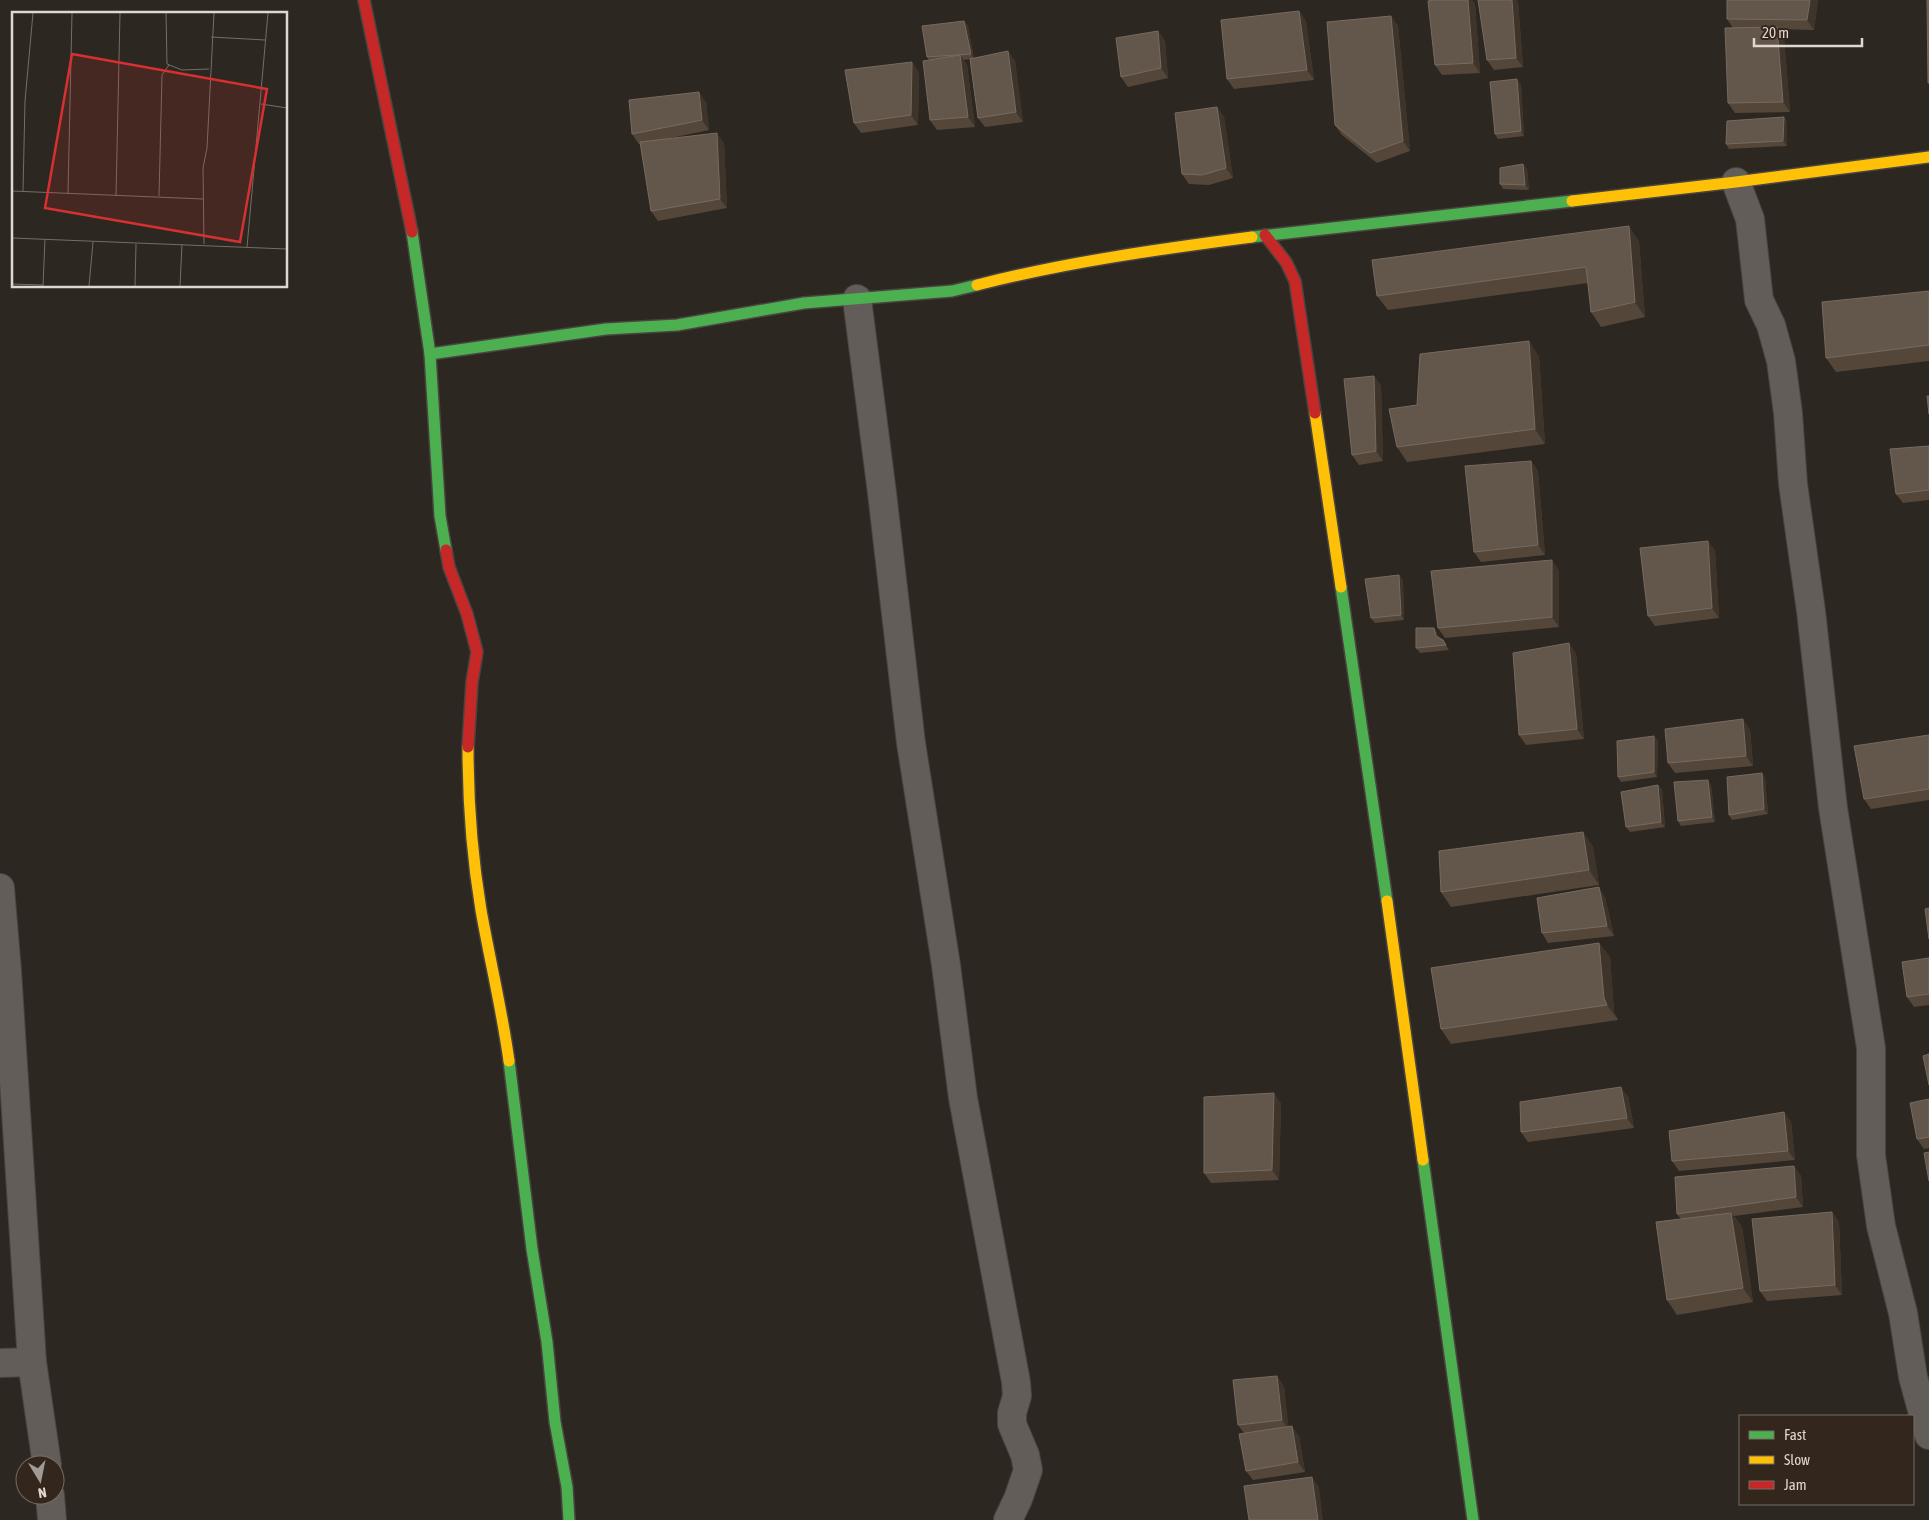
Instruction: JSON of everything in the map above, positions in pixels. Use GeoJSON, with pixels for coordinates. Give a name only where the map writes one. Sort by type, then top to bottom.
{"type":"FeatureCollection","features":[{"type":"Feature","properties":{"kind":"street"},"geometry":{"type":"LineString","coordinates":[[364,0],[416,252],[430,354],[440,516],[449,567],[477,652],[468,736],[468,785],[472,843],[480,909],[503,1021],[532,1249],[547,1342],[555,1422],[567,1487],[568,1520]]}},
{"type":"Feature","properties":{"kind":"street"},"geometry":{"type":"LineString","coordinates":[[430,354],[606,329],[677,325],[804,304],[952,291],[1007,277],[1148,251],[1265,235],[1736,182],[1929,157]]}},
{"type":"Feature","properties":{"kind":"street"},"geometry":{"type":"LineString","coordinates":[[1736,182],[1750,219],[1759,300],[1771,325],[1781,361],[1788,413],[1793,484],[1811,611],[1833,808],[1871,1048],[1871,1156],[1881,1226],[1903,1313],[1913,1377],[1929,1435]]}},
{"type":"Feature","properties":{"kind":"street"},"geometry":{"type":"LineString","coordinates":[[1265,235],[1286,262],[1295,281],[1390,918],[1474,1520]]}},
{"type":"Feature","properties":{"kind":"street"},"geometry":{"type":"LineString","coordinates":[[857,300],[911,743],[946,965],[963,1098],[1016,1382],[1017,1396],[1012,1412],[1012,1424],[1025,1456],[1028,1470],[1018,1500],[1008,1520]]}},
{"type":"Feature","properties":{"kind":"street"},"geometry":{"type":"LineString","coordinates":[[0,888],[32,1362],[46,1455]]}},
{"type":"Feature","properties":{"kind":"street"},"geometry":{"type":"LineString","coordinates":[[0,1363],[32,1362]]}},
{"type":"Feature","properties":{"kind":"street"},"geometry":{"type":"LineString","coordinates":[[51,1505],[52,1520]]}},
{"type":"Feature","properties":{"kind":"building"},"geometry":{"type":"Polygon","coordinates":[[[1468,0],[1473,63],[1435,65],[1428,1],[1468,0]]]}},
{"type":"Feature","properties":{"kind":"building"},"geometry":{"type":"Polygon","coordinates":[[[1478,0],[1512,0],[1516,58],[1487,60],[1478,0]]]}},
{"type":"Feature","properties":{"kind":"building"},"geometry":{"type":"Polygon","coordinates":[[[1727,0],[1810,0],[1807,20],[1727,19],[1727,0]]]}},
{"type":"Feature","properties":{"kind":"building"},"geometry":{"type":"Polygon","coordinates":[[[1927,0],[1929,0],[1929,83],[1928,83],[1927,0]]]}},
{"type":"Feature","properties":{"kind":"building"},"geometry":{"type":"Polygon","coordinates":[[[1299,11],[1307,70],[1227,79],[1221,20],[1299,11]]]}},
{"type":"Feature","properties":{"kind":"building"},"geometry":{"type":"Polygon","coordinates":[[[1391,16],[1403,141],[1370,153],[1335,125],[1327,22],[1391,16]]]}},
{"type":"Feature","properties":{"kind":"building"},"geometry":{"type":"Polygon","coordinates":[[[964,21],[971,54],[927,57],[922,26],[964,21]]]}},
{"type":"Feature","properties":{"kind":"building"},"geometry":{"type":"Polygon","coordinates":[[[1777,27],[1783,102],[1728,103],[1725,28],[1777,27]]]}},
{"type":"Feature","properties":{"kind":"building"},"geometry":{"type":"Polygon","coordinates":[[[1158,31],[1161,68],[1121,77],[1116,38],[1158,31]]]}},
{"type":"Feature","properties":{"kind":"building"},"geometry":{"type":"Polygon","coordinates":[[[1008,51],[1016,112],[978,118],[970,59],[1008,51]]]}},
{"type":"Feature","properties":{"kind":"building"},"geometry":{"type":"Polygon","coordinates":[[[960,55],[968,117],[930,120],[923,61],[960,55]]]}},
{"type":"Feature","properties":{"kind":"building"},"geometry":{"type":"Polygon","coordinates":[[[912,62],[911,115],[854,123],[845,70],[912,62]]]}},
{"type":"Feature","properties":{"kind":"building"},"geometry":{"type":"Polygon","coordinates":[[[1517,79],[1521,131],[1495,134],[1490,82],[1517,79]]]}},
{"type":"Feature","properties":{"kind":"building"},"geometry":{"type":"Polygon","coordinates":[[[699,92],[702,120],[632,134],[629,100],[699,92]]]}},
{"type":"Feature","properties":{"kind":"building"},"geometry":{"type":"Polygon","coordinates":[[[1217,107],[1226,168],[1202,175],[1182,174],[1175,113],[1217,107]]]}},
{"type":"Feature","properties":{"kind":"building"},"geometry":{"type":"Polygon","coordinates":[[[1784,117],[1783,141],[1726,144],[1727,121],[1784,117]]]}},
{"type":"Feature","properties":{"kind":"building"},"geometry":{"type":"Polygon","coordinates":[[[717,133],[720,199],[651,211],[640,142],[717,133]]]}},
{"type":"Feature","properties":{"kind":"building"},"geometry":{"type":"Polygon","coordinates":[[[1523,164],[1525,185],[1500,184],[1500,168],[1523,164]]]}},
{"type":"Feature","properties":{"kind":"building"},"geometry":{"type":"Polygon","coordinates":[[[1629,226],[1635,302],[1591,312],[1586,267],[1377,296],[1372,260],[1629,226]]]}},
{"type":"Feature","properties":{"kind":"building"},"geometry":{"type":"Polygon","coordinates":[[[1929,291],[1929,345],[1826,358],[1822,302],[1929,291]]]}},
{"type":"Feature","properties":{"kind":"building"},"geometry":{"type":"Polygon","coordinates":[[[1529,341],[1535,429],[1397,447],[1389,409],[1417,405],[1420,354],[1529,341]]]}},
{"type":"Feature","properties":{"kind":"building"},"geometry":{"type":"Polygon","coordinates":[[[1374,376],[1376,451],[1352,455],[1344,379],[1374,376]]]}},
{"type":"Feature","properties":{"kind":"building"},"geometry":{"type":"Polygon","coordinates":[[[1927,396],[1929,396],[1929,414],[1927,396]]]}},
{"type":"Feature","properties":{"kind":"building"},"geometry":{"type":"Polygon","coordinates":[[[1929,446],[1929,490],[1896,494],[1890,449],[1929,446]]]}},
{"type":"Feature","properties":{"kind":"building"},"geometry":{"type":"Polygon","coordinates":[[[1531,461],[1538,545],[1474,552],[1465,466],[1531,461]]]}},
{"type":"Feature","properties":{"kind":"building"},"geometry":{"type":"Polygon","coordinates":[[[1708,541],[1712,608],[1648,616],[1640,548],[1708,541]]]}},
{"type":"Feature","properties":{"kind":"building"},"geometry":{"type":"Polygon","coordinates":[[[1552,560],[1552,617],[1438,628],[1431,571],[1552,560]]]}},
{"type":"Feature","properties":{"kind":"building"},"geometry":{"type":"Polygon","coordinates":[[[1399,575],[1401,615],[1371,618],[1365,579],[1399,575]]]}},
{"type":"Feature","properties":{"kind":"building"},"geometry":{"type":"Polygon","coordinates":[[[1416,628],[1434,628],[1436,636],[1443,640],[1446,645],[1416,648],[1416,628]]]}},
{"type":"Feature","properties":{"kind":"building"},"geometry":{"type":"Polygon","coordinates":[[[1569,643],[1577,729],[1519,735],[1513,653],[1569,643]]]}},
{"type":"Feature","properties":{"kind":"building"},"geometry":{"type":"Polygon","coordinates":[[[1743,719],[1746,756],[1668,763],[1665,729],[1743,719]]]}},
{"type":"Feature","properties":{"kind":"building"},"geometry":{"type":"Polygon","coordinates":[[[1929,735],[1929,789],[1864,799],[1854,746],[1929,735]]]}},
{"type":"Feature","properties":{"kind":"building"},"geometry":{"type":"Polygon","coordinates":[[[1654,736],[1654,772],[1618,777],[1617,741],[1654,736]]]}},
{"type":"Feature","properties":{"kind":"building"},"geometry":{"type":"Polygon","coordinates":[[[1762,773],[1764,809],[1729,815],[1727,777],[1762,773]]]}},
{"type":"Feature","properties":{"kind":"building"},"geometry":{"type":"Polygon","coordinates":[[[1708,780],[1712,817],[1678,821],[1674,782],[1708,780]]]}},
{"type":"Feature","properties":{"kind":"building"},"geometry":{"type":"Polygon","coordinates":[[[1658,785],[1661,822],[1626,827],[1621,792],[1658,785]]]}},
{"type":"Feature","properties":{"kind":"building"},"geometry":{"type":"Polygon","coordinates":[[[1583,832],[1589,870],[1441,892],[1439,851],[1583,832]]]}},
{"type":"Feature","properties":{"kind":"building"},"geometry":{"type":"Polygon","coordinates":[[[1599,887],[1607,926],[1542,933],[1537,898],[1599,887]]]}},
{"type":"Feature","properties":{"kind":"building"},"geometry":{"type":"Polygon","coordinates":[[[1929,908],[1929,939],[1925,909],[1929,908]]]}},
{"type":"Feature","properties":{"kind":"building"},"geometry":{"type":"Polygon","coordinates":[[[1599,943],[1604,998],[1607,1005],[1441,1029],[1431,968],[1599,943]]]}},
{"type":"Feature","properties":{"kind":"building"},"geometry":{"type":"Polygon","coordinates":[[[1929,958],[1929,994],[1907,997],[1902,962],[1929,958]]]}},
{"type":"Feature","properties":{"kind":"building"},"geometry":{"type":"Polygon","coordinates":[[[1929,1054],[1929,1085],[1923,1056],[1929,1054]]]}},
{"type":"Feature","properties":{"kind":"building"},"geometry":{"type":"Polygon","coordinates":[[[1621,1087],[1627,1118],[1521,1132],[1520,1102],[1621,1087]]]}},
{"type":"Feature","properties":{"kind":"building"},"geometry":{"type":"Polygon","coordinates":[[[1274,1093],[1272,1170],[1204,1173],[1204,1097],[1274,1093]]]}},
{"type":"Feature","properties":{"kind":"building"},"geometry":{"type":"Polygon","coordinates":[[[1929,1099],[1929,1137],[1917,1139],[1910,1103],[1929,1099]]]}},
{"type":"Feature","properties":{"kind":"building"},"geometry":{"type":"Polygon","coordinates":[[[1784,1112],[1788,1151],[1672,1161],[1669,1131],[1784,1112]]]}},
{"type":"Feature","properties":{"kind":"building"},"geometry":{"type":"Polygon","coordinates":[[[1929,1152],[1929,1181],[1924,1153],[1929,1152]]]}},
{"type":"Feature","properties":{"kind":"building"},"geometry":{"type":"Polygon","coordinates":[[[1794,1166],[1796,1197],[1677,1214],[1675,1177],[1794,1166]]]}},
{"type":"Feature","properties":{"kind":"building"},"geometry":{"type":"Polygon","coordinates":[[[1832,1212],[1835,1285],[1760,1291],[1752,1219],[1832,1212]]]}},
{"type":"Feature","properties":{"kind":"building"},"geometry":{"type":"Polygon","coordinates":[[[1731,1213],[1743,1288],[1667,1300],[1656,1222],[1731,1213]]]}},
{"type":"Feature","properties":{"kind":"building"},"geometry":{"type":"Polygon","coordinates":[[[1277,1376],[1282,1420],[1238,1425],[1233,1380],[1277,1376]]]}},
{"type":"Feature","properties":{"kind":"building"},"geometry":{"type":"Polygon","coordinates":[[[1292,1426],[1298,1462],[1246,1471],[1239,1434],[1292,1426]]]}},
{"type":"Feature","properties":{"kind":"building"},"geometry":{"type":"Polygon","coordinates":[[[1312,1477],[1318,1520],[1249,1520],[1244,1486],[1312,1477]]]}},
{"type":"Feature","properties":{"kind":"traffic: fast"},"geometry":{"type":"LineString","coordinates":[[1252,237],[1572,201]]}},
{"type":"Feature","properties":{"kind":"traffic: fast"},"geometry":{"type":"LineString","coordinates":[[412,232],[430,354],[440,516],[446,550]]}},
{"type":"Feature","properties":{"kind":"traffic: fast"},"geometry":{"type":"LineString","coordinates":[[430,354],[606,329],[677,325],[804,303],[952,291],[977,285]]}},
{"type":"Feature","properties":{"kind":"traffic: fast"},"geometry":{"type":"LineString","coordinates":[[1341,587],[1387,901]]}},
{"type":"Feature","properties":{"kind":"traffic: fast"},"geometry":{"type":"LineString","coordinates":[[509,1061],[532,1249],[547,1342],[555,1422],[567,1487],[569,1520]]}},
{"type":"Feature","properties":{"kind":"traffic: fast"},"geometry":{"type":"LineString","coordinates":[[1423,1160],[1473,1520]]}},
{"type":"Feature","properties":{"kind":"traffic: slow"},"geometry":{"type":"LineString","coordinates":[[1572,201],[1929,157]]}},
{"type":"Feature","properties":{"kind":"traffic: slow"},"geometry":{"type":"LineString","coordinates":[[977,285],[1079,263],[1148,251],[1252,237]]}},
{"type":"Feature","properties":{"kind":"traffic: slow"},"geometry":{"type":"LineString","coordinates":[[1315,413],[1341,587]]}},
{"type":"Feature","properties":{"kind":"traffic: slow"},"geometry":{"type":"LineString","coordinates":[[468,747],[470,809],[475,869],[509,1061]]}},
{"type":"Feature","properties":{"kind":"traffic: slow"},"geometry":{"type":"LineString","coordinates":[[1387,901],[1423,1160]]}},
{"type":"Feature","properties":{"kind":"traffic: jam"},"geometry":{"type":"LineString","coordinates":[[364,0],[412,232]]}},
{"type":"Feature","properties":{"kind":"traffic: jam"},"geometry":{"type":"LineString","coordinates":[[1265,235],[1286,262],[1295,281],[1315,413]]}},
{"type":"Feature","properties":{"kind":"traffic: jam"},"geometry":{"type":"LineString","coordinates":[[446,550],[449,567],[467,614],[477,652],[472,682],[468,747]]}}]}
